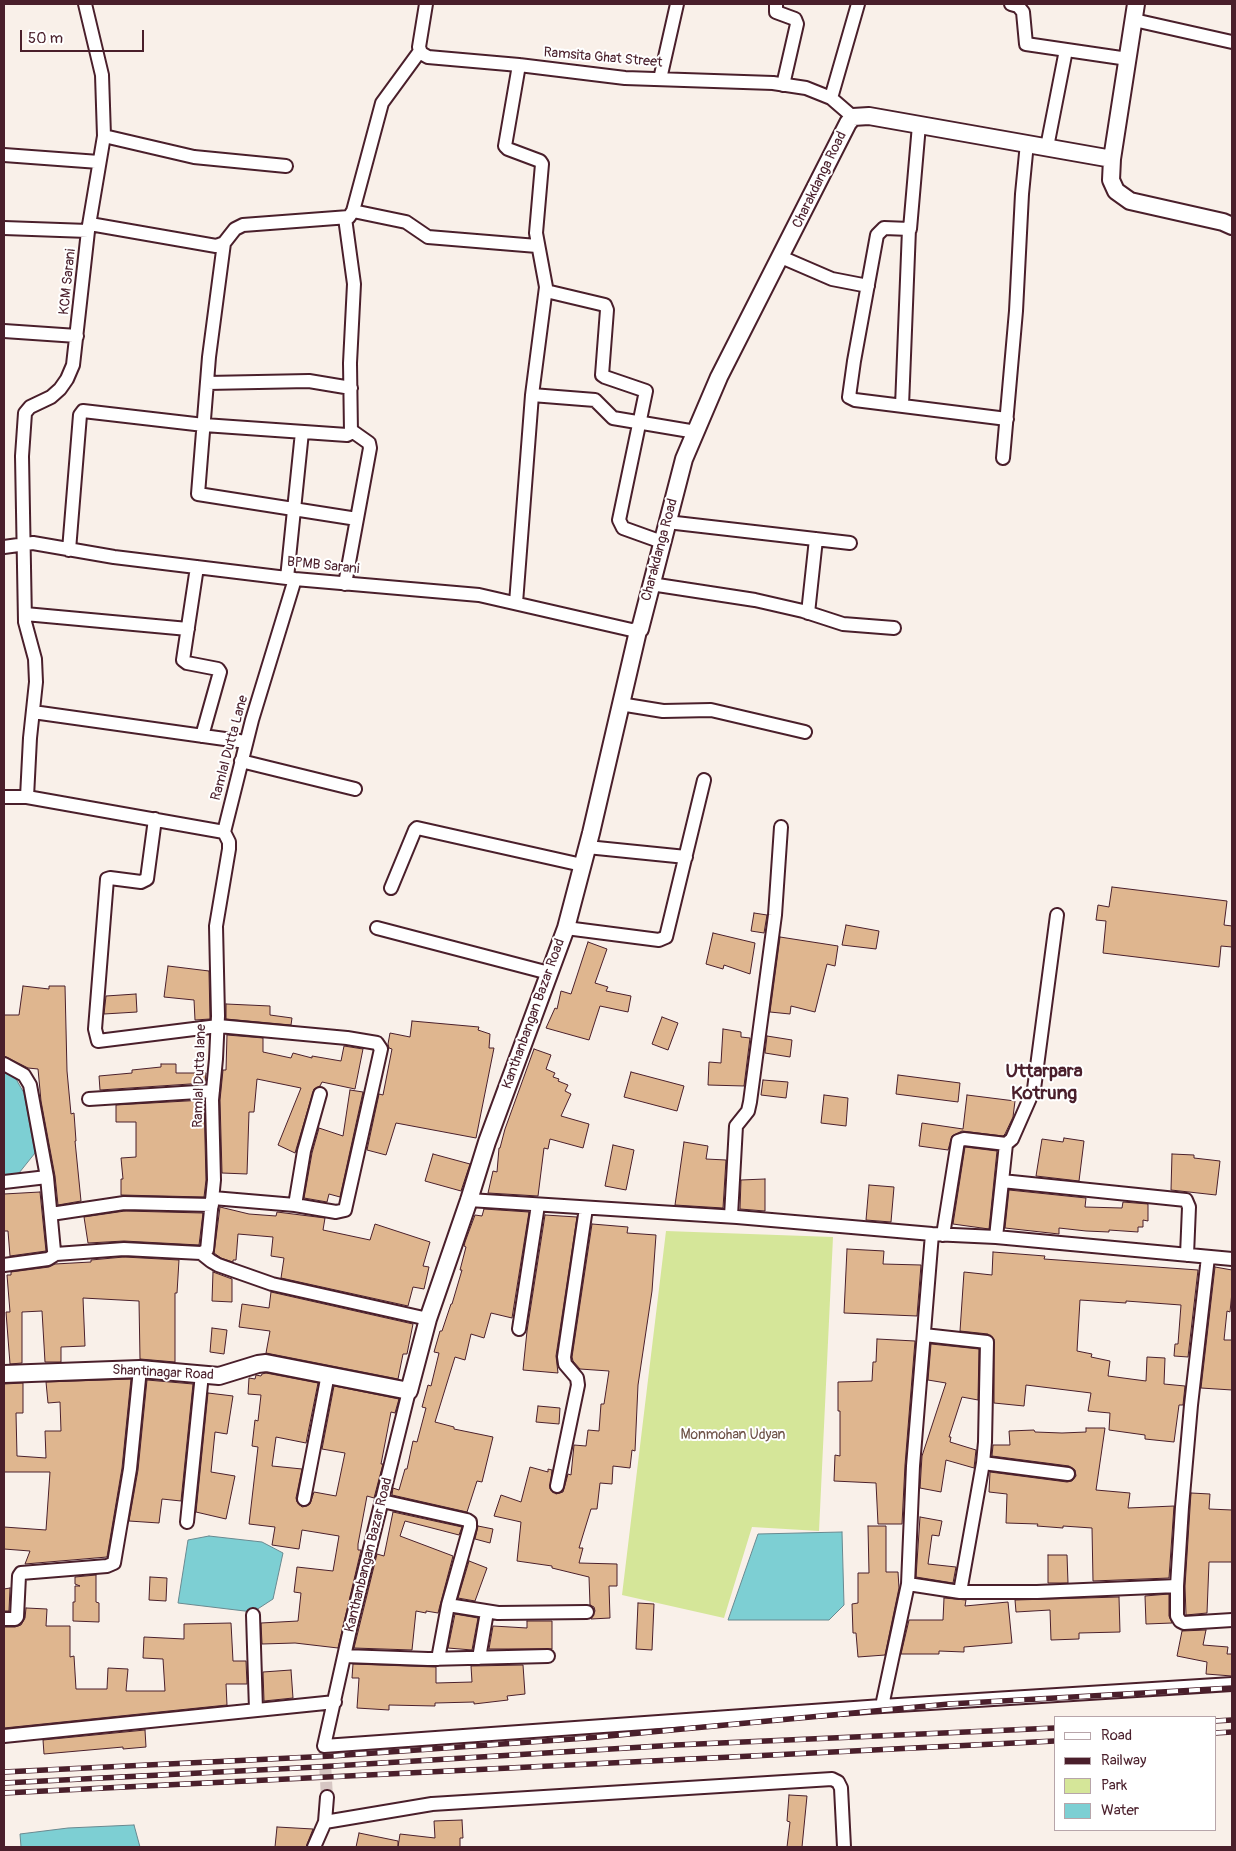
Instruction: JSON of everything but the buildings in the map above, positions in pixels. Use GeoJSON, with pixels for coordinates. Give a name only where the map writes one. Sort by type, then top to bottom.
{"type":"FeatureCollection","features":[{"type":"Feature","properties":{"kind":"street","name":"KCM Sarani"},"geometry":{"type":"LineString","coordinates":[[27,797],[36,682],[35,659],[26,627],[25,614],[22,456],[25,414],[30,407],[51,397],[67,379],[72,365],[89,228],[104,136],[102,75],[85,4]]}},
{"type":"Feature","properties":{"kind":"street"},"geometry":{"type":"LineString","coordinates":[[69,550],[81,412],[86,410],[204,424],[350,435],[352,431],[351,388],[354,284],[349,215],[382,103],[420,51],[426,4]]}},
{"type":"Feature","properties":{"kind":"street"},"geometry":{"type":"LineString","coordinates":[[660,79],[678,4]]}},
{"type":"Feature","properties":{"kind":"street"},"geometry":{"type":"LineString","coordinates":[[776,4],[776,12],[795,19],[797,24],[783,84]]}},
{"type":"Feature","properties":{"kind":"street"},"geometry":{"type":"LineString","coordinates":[[831,98],[858,4]]}},
{"type":"Feature","properties":{"kind":"street"},"geometry":{"type":"LineString","coordinates":[[1011,4],[1018,6],[1023,12],[1026,44],[1128,59]]}},
{"type":"Feature","properties":{"kind":"street"},"geometry":{"type":"LineString","coordinates":[[1136,4],[1112,159],[1111,180],[1116,191],[1130,201],[1223,222],[1232,226]]}},
{"type":"Feature","properties":{"kind":"street"},"geometry":{"type":"LineString","coordinates":[[1134,20],[1232,42]]}},
{"type":"Feature","properties":{"kind":"street"},"geometry":{"type":"LineString","coordinates":[[1047,147],[1066,50]]}},
{"type":"Feature","properties":{"kind":"street","name":"Ramsita Ghat Street"},"geometry":{"type":"LineString","coordinates":[[420,51],[428,57],[519,65],[625,78],[783,84],[806,88],[831,98],[853,117]]}},
{"type":"Feature","properties":{"kind":"street"},"geometry":{"type":"LineString","coordinates":[[516,603],[532,395],[546,291],[536,233],[542,165],[540,161],[508,149],[506,146],[519,65]]}},
{"type":"Feature","properties":{"kind":"street","name":"Charakdanga Road"},"geometry":{"type":"LineString","coordinates":[[637,631],[640,629],[684,459],[720,377],[848,123],[853,117],[868,116],[920,124],[1112,159]]}},
{"type":"Feature","properties":{"kind":"street"},"geometry":{"type":"LineString","coordinates":[[902,406],[909,230],[920,124]]}},
{"type":"Feature","properties":{"kind":"street"},"geometry":{"type":"LineString","coordinates":[[104,136],[194,157],[286,166]]}},
{"type":"Feature","properties":{"kind":"street"},"geometry":{"type":"LineString","coordinates":[[1003,458],[1016,311],[1022,194],[1028,143]]}},
{"type":"Feature","properties":{"kind":"street"},"geometry":{"type":"LineString","coordinates":[[4,155],[100,162]]}},
{"type":"Feature","properties":{"kind":"street"},"geometry":{"type":"LineString","coordinates":[[4,228],[89,228],[219,246],[224,243],[235,229],[244,225],[349,215],[406,222],[428,237],[537,246]]}},
{"type":"Feature","properties":{"kind":"street"},"geometry":{"type":"LineString","coordinates":[[909,230],[884,228],[878,233],[854,360],[849,397],[855,400],[1007,419]]}},
{"type":"Feature","properties":{"kind":"street"},"geometry":{"type":"LineString","coordinates":[[224,243],[209,357],[198,493],[199,495],[357,519]]}},
{"type":"Feature","properties":{"kind":"street"},"geometry":{"type":"LineString","coordinates":[[781,257],[832,279],[868,286]]}},
{"type":"Feature","properties":{"kind":"street"},"geometry":{"type":"LineString","coordinates":[[546,291],[606,307],[601,372],[605,378],[646,391],[619,520],[623,528],[662,542]]}},
{"type":"Feature","properties":{"kind":"street"},"geometry":{"type":"LineString","coordinates":[[4,331],[76,336]]}},
{"type":"Feature","properties":{"kind":"street"},"geometry":{"type":"LineString","coordinates":[[207,383],[309,381],[351,388]]}},
{"type":"Feature","properties":{"kind":"street"},"geometry":{"type":"LineString","coordinates":[[532,395],[595,400],[611,418],[696,432]]}},
{"type":"Feature","properties":{"kind":"street"},"geometry":{"type":"LineString","coordinates":[[345,584],[370,448],[369,443],[352,431]]}},
{"type":"Feature","properties":{"kind":"street","name":"Ramlal Dutta Lane"},"geometry":{"type":"LineString","coordinates":[[216,926],[229,850],[229,842],[224,832],[246,742],[291,579],[294,508],[302,432]]}},
{"type":"Feature","properties":{"kind":"street"},"geometry":{"type":"LineString","coordinates":[[668,522],[850,543]]}},
{"type":"Feature","properties":{"kind":"street"},"geometry":{"type":"LineString","coordinates":[[808,613],[816,539]]}},
{"type":"Feature","properties":{"kind":"street","name":"BPMB Sarani"},"geometry":{"type":"LineString","coordinates":[[4,547],[33,544],[291,579],[479,595],[637,631]]}},
{"type":"Feature","properties":{"kind":"street"},"geometry":{"type":"LineString","coordinates":[[197,567],[183,657],[185,662],[218,669],[220,672],[202,736]]}},
{"type":"Feature","properties":{"kind":"street"},"geometry":{"type":"LineString","coordinates":[[651,584],[755,600],[808,613],[842,624],[894,628]]}},
{"type":"Feature","properties":{"kind":"street"},"geometry":{"type":"LineString","coordinates":[[25,614],[188,630]]}},
{"type":"Feature","properties":{"kind":"street","name":"Kanthanbangan Bazar Road"},"geometry":{"type":"LineString","coordinates":[[637,631],[587,847],[566,928],[487,1142],[428,1319],[408,1391],[324,1746],[882,1706]]}},
{"type":"Feature","properties":{"kind":"street"},"geometry":{"type":"LineString","coordinates":[[620,704],[663,711],[711,710],[805,732]]}},
{"type":"Feature","properties":{"kind":"street"},"geometry":{"type":"LineString","coordinates":[[33,712],[246,742]]}},
{"type":"Feature","properties":{"kind":"street"},"geometry":{"type":"LineString","coordinates":[[242,761],[355,789]]}},
{"type":"Feature","properties":{"kind":"street"},"geometry":{"type":"LineString","coordinates":[[566,928],[659,940],[668,936],[704,780]]}},
{"type":"Feature","properties":{"kind":"street"},"geometry":{"type":"LineString","coordinates":[[4,797],[27,797],[224,832]]}},
{"type":"Feature","properties":{"kind":"street"},"geometry":{"type":"LineString","coordinates":[[51,1214],[124,1203],[212,1202],[295,1205],[336,1212],[345,1210],[381,1049],[380,1045],[347,1038],[218,1026],[103,1042],[96,1039],[95,1029],[106,879],[141,882],[146,879],[155,819]]}},
{"type":"Feature","properties":{"kind":"street"},"geometry":{"type":"LineString","coordinates":[[731,1216],[736,1126],[748,1111],[750,1102],[775,915],[781,827]]}},
{"type":"Feature","properties":{"kind":"street"},"geometry":{"type":"LineString","coordinates":[[390,888],[414,830],[420,828],[582,865]]}},
{"type":"Feature","properties":{"kind":"street"},"geometry":{"type":"LineString","coordinates":[[587,847],[686,857]]}},
{"type":"Feature","properties":{"kind":"street"},"geometry":{"type":"LineString","coordinates":[[996,1237],[1006,1144],[1012,1139],[1035,1085],[1057,915]]}},
{"type":"Feature","properties":{"kind":"street","name":"Ramlal Dutta lane"},"geometry":{"type":"LineString","coordinates":[[202,1253],[207,1250],[214,1180],[213,1091],[218,1026],[216,926]]}},
{"type":"Feature","properties":{"kind":"street"},"geometry":{"type":"LineString","coordinates":[[377,928],[549,973]]}},
{"type":"Feature","properties":{"kind":"street"},"geometry":{"type":"LineString","coordinates":[[4,1064],[24,1074],[30,1086],[47,1177],[54,1251],[56,1254]]}},
{"type":"Feature","properties":{"kind":"street"},"geometry":{"type":"LineString","coordinates":[[89,1099],[213,1091]]}},
{"type":"Feature","properties":{"kind":"street"},"geometry":{"type":"LineString","coordinates":[[295,1205],[304,1151],[320,1094]]}},
{"type":"Feature","properties":{"kind":"street"},"geometry":{"type":"LineString","coordinates":[[1006,1144],[964,1139],[958,1141],[938,1234],[924,1335],[914,1466],[908,1584],[882,1706],[1232,1684]]}},
{"type":"Feature","properties":{"kind":"street"},"geometry":{"type":"LineString","coordinates":[[4,1182],[47,1177]]}},
{"type":"Feature","properties":{"kind":"street"},"geometry":{"type":"LineString","coordinates":[[1002,1181],[1186,1200],[1189,1207],[1187,1255]]}},
{"type":"Feature","properties":{"kind":"street"},"geometry":{"type":"LineString","coordinates":[[469,1200],[731,1216],[938,1234],[996,1237],[1232,1259]]}},
{"type":"Feature","properties":{"kind":"street"},"geometry":{"type":"LineString","coordinates":[[518,1330],[538,1205]]}},
{"type":"Feature","properties":{"kind":"street"},"geometry":{"type":"LineString","coordinates":[[558,1486],[578,1385],[576,1378],[565,1364],[564,1357],[586,1208]]}},
{"type":"Feature","properties":{"kind":"street"},"geometry":{"type":"LineString","coordinates":[[4,1265],[48,1259],[56,1254],[124,1250],[202,1253],[211,1262],[272,1284],[428,1319]]}},
{"type":"Feature","properties":{"kind":"street"},"geometry":{"type":"LineString","coordinates":[[1208,1257],[1189,1422],[1177,1586],[1177,1616],[1180,1622],[1232,1620]]}},
{"type":"Feature","properties":{"kind":"street"},"geometry":{"type":"LineString","coordinates":[[924,1335],[987,1342],[983,1463],[960,1592]]}},
{"type":"Feature","properties":{"kind":"street","name":"Shantinagar Road"},"geometry":{"type":"LineString","coordinates":[[4,1374],[140,1370],[220,1376],[266,1363],[408,1391]]}},
{"type":"Feature","properties":{"kind":"street"},"geometry":{"type":"LineString","coordinates":[[4,1619],[17,1617],[21,1574],[107,1566],[114,1563],[130,1469],[140,1370]]}},
{"type":"Feature","properties":{"kind":"street"},"geometry":{"type":"LineString","coordinates":[[187,1522],[202,1374]]}},
{"type":"Feature","properties":{"kind":"street"},"geometry":{"type":"LineString","coordinates":[[304,1499],[328,1374]]}},
{"type":"Feature","properties":{"kind":"street"},"geometry":{"type":"LineString","coordinates":[[983,1463],[1068,1474]]}},
{"type":"Feature","properties":{"kind":"street"},"geometry":{"type":"LineString","coordinates":[[382,1501],[470,1522],[448,1604],[438,1659]]}},
{"type":"Feature","properties":{"kind":"street"},"geometry":{"type":"LineString","coordinates":[[908,1584],[960,1592],[1037,1592],[1177,1586]]}},
{"type":"Feature","properties":{"kind":"street"},"geometry":{"type":"LineString","coordinates":[[448,1604],[487,1612],[587,1612]]}},
{"type":"Feature","properties":{"kind":"street"},"geometry":{"type":"LineString","coordinates":[[479,1658],[487,1612]]}},
{"type":"Feature","properties":{"kind":"street"},"geometry":{"type":"LineString","coordinates":[[253,1615],[256,1710]]}},
{"type":"Feature","properties":{"kind":"street"},"geometry":{"type":"LineString","coordinates":[[344,1656],[438,1659],[548,1656]]}},
{"type":"Feature","properties":{"kind":"street"},"geometry":{"type":"LineString","coordinates":[[4,1736],[334,1702]]}},
{"type":"Feature","properties":{"kind":"street"},"geometry":{"type":"LineString","coordinates":[[325,1822],[432,1804],[832,1779],[838,1782],[841,1788],[844,1847]]}},
{"type":"Feature","properties":{"kind":"street"},"geometry":{"type":"LineString","coordinates":[[314,1847],[325,1822],[327,1797]]}},
{"type":"Feature","properties":{"kind":"green space","name":"Monmohan Udyan"},"geometry":{"type":"Polygon","coordinates":[[[666,1231],[833,1237],[819,1531],[752,1527],[724,1618],[622,1595],[666,1231]]]}},
{"type":"Feature","properties":{"kind":"water"},"geometry":{"type":"Polygon","coordinates":[[[4,1067],[12,1072],[24,1093],[35,1153],[19,1173],[4,1176],[4,1067]]]}},
{"type":"Feature","properties":{"kind":"water"},"geometry":{"type":"Polygon","coordinates":[[[842,1532],[844,1605],[829,1620],[728,1620],[758,1534],[842,1532]]]}},
{"type":"Feature","properties":{"kind":"water"},"geometry":{"type":"Polygon","coordinates":[[[209,1536],[262,1542],[283,1553],[273,1599],[253,1612],[178,1603],[188,1540],[209,1536]]]}},
{"type":"Feature","properties":{"kind":"water"},"geometry":{"type":"Polygon","coordinates":[[[134,1825],[140,1847],[21,1847],[20,1834],[68,1828],[134,1825]]]}},
{"type":"Feature","properties":{"kind":"tunnel"},"geometry":{"type":"LineString","coordinates":[[324,1746],[327,1797]]}},
{"type":"Feature","properties":{"kind":"railway"},"geometry":{"type":"LineString","coordinates":[[4,1772],[332,1756],[587,1738],[949,1704],[1232,1688]]}},
{"type":"Feature","properties":{"kind":"railway"},"geometry":{"type":"LineString","coordinates":[[1216,1721],[1232,1720]]}},
{"type":"Feature","properties":{"kind":"railway"},"geometry":{"type":"LineString","coordinates":[[4,1783],[317,1767],[676,1745],[1054,1728]]}},
{"type":"Feature","properties":{"kind":"railway"},"geometry":{"type":"LineString","coordinates":[[1216,1733],[1232,1732]]}},
{"type":"Feature","properties":{"kind":"railway"},"geometry":{"type":"LineString","coordinates":[[4,1793],[1054,1741]]}},
{"type":"Feature","properties":{"kind":"district","name":"Uttarpara Kotrung"},"geometry":{"type":"Point","coordinates":[1044,1083]}}]}
